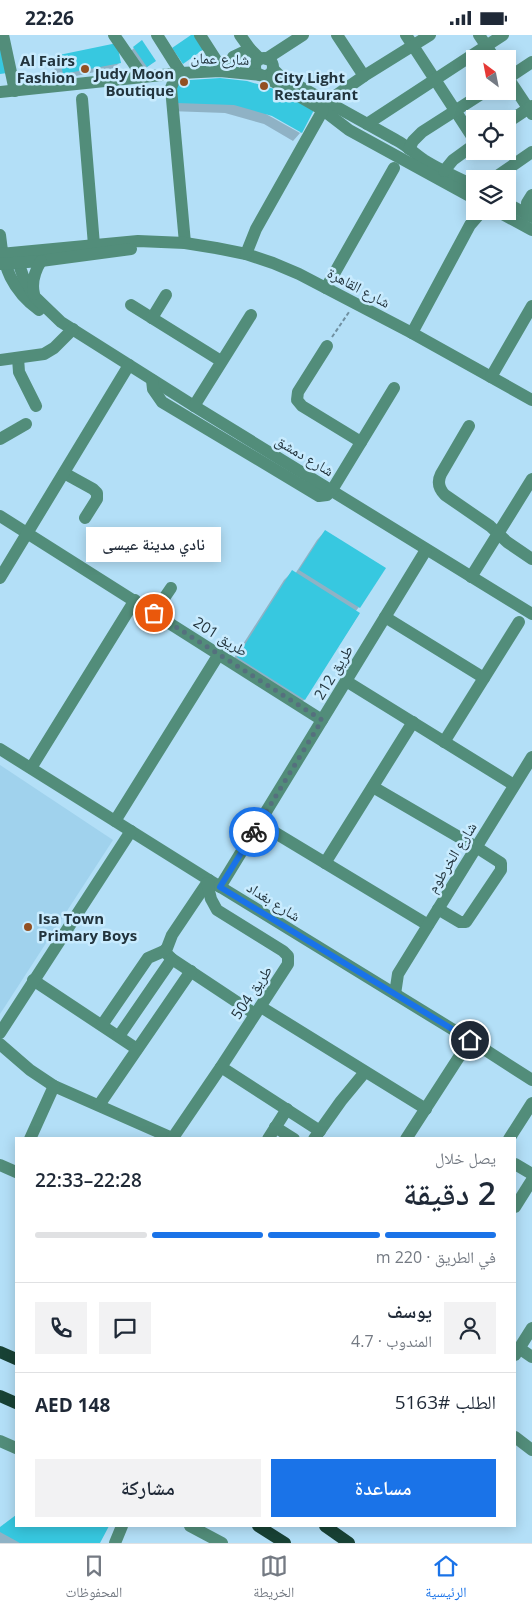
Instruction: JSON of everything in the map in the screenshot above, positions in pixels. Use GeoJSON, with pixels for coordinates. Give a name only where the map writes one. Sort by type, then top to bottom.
{"type":"FeatureCollection","features":[{"type":"Feature","properties":{"kind":"main road"},"geometry":{"type":"LineString","coordinates":[[0,1352],[15,1359]]}},
{"type":"Feature","properties":{"kind":"main road"},"geometry":{"type":"LineString","coordinates":[[0,1396],[15,1403]]}},
{"type":"Feature","properties":{"kind":"main road"},"geometry":{"type":"LineString","coordinates":[[260,1527],[285,1543]]}},
{"type":"Feature","properties":{"kind":"main road"},"geometry":{"type":"LineString","coordinates":[[326,1527],[349,1543]]}},
{"type":"Feature","properties":{"kind":"street"},"geometry":{"type":"LineString","coordinates":[[3,35],[15,91]]}},
{"type":"Feature","properties":{"kind":"street"},"geometry":{"type":"LineString","coordinates":[[114,35],[143,77]]}},
{"type":"Feature","properties":{"kind":"street"},"geometry":{"type":"LineString","coordinates":[[157,35],[181,73],[174,80],[171,88],[185,243]]}},
{"type":"Feature","properties":{"kind":"street"},"geometry":{"type":"LineString","coordinates":[[200,35],[216,60],[231,72]]}},
{"type":"Feature","properties":{"kind":"street"},"geometry":{"type":"LineString","coordinates":[[240,35],[265,68],[285,40],[303,35]]}},
{"type":"Feature","properties":{"kind":"street"},"geometry":{"type":"LineString","coordinates":[[337,35],[364,76]]}},
{"type":"Feature","properties":{"kind":"street"},"geometry":{"type":"LineString","coordinates":[[246,254],[256,229],[331,109],[364,76],[410,40],[430,35]]}},
{"type":"Feature","properties":{"kind":"street"},"geometry":{"type":"LineString","coordinates":[[367,124],[435,79],[482,40],[503,35]]}},
{"type":"Feature","properties":{"kind":"street"},"geometry":{"type":"LineString","coordinates":[[410,40],[466,128]]}},
{"type":"Feature","properties":{"kind":"street"},"geometry":{"type":"LineString","coordinates":[[233,57],[250,49]]}},
{"type":"Feature","properties":{"kind":"street"},"geometry":{"type":"LineString","coordinates":[[516,72],[532,62]]}},
{"type":"Feature","properties":{"kind":"street","name":"شارع عمان"},"geometry":{"type":"LineString","coordinates":[[0,93],[181,73],[231,72],[265,68],[331,109],[367,124],[398,141],[426,161],[466,182]]}},
{"type":"Feature","properties":{"kind":"street"},"geometry":{"type":"LineString","coordinates":[[516,88],[531,109],[516,117]]}},
{"type":"Feature","properties":{"kind":"street"},"geometry":{"type":"LineString","coordinates":[[82,99],[94,245]]}},
{"type":"Feature","properties":{"kind":"street"},"geometry":{"type":"LineString","coordinates":[[409,149],[413,141],[422,132],[472,100]]}},
{"type":"Feature","properties":{"kind":"street","name":"شارع عمان"},"geometry":{"type":"LineString","coordinates":[[331,109],[349,130],[466,194]]}},
{"type":"Feature","properties":{"kind":"street"},"geometry":{"type":"LineString","coordinates":[[444,171],[466,149]]}},
{"type":"Feature","properties":{"kind":"street"},"geometry":{"type":"LineString","coordinates":[[506,170],[532,152]]}},
{"type":"Feature","properties":{"kind":"street"},"geometry":{"type":"LineString","coordinates":[[326,288],[394,168]]}},
{"type":"Feature","properties":{"kind":"street"},"geometry":{"type":"LineString","coordinates":[[530,216],[527,203],[532,195]]}},
{"type":"Feature","properties":{"kind":"street"},"geometry":{"type":"LineString","coordinates":[[516,208],[530,216]]}},
{"type":"Feature","properties":{"kind":"street"},"geometry":{"type":"LineString","coordinates":[[412,333],[474,220]]}},
{"type":"Feature","properties":{"kind":"street"},"geometry":{"type":"LineString","coordinates":[[514,220],[532,230]]}},
{"type":"Feature","properties":{"kind":"street"},"geometry":{"type":"LineString","coordinates":[[0,235],[2,259]]}},
{"type":"Feature","properties":{"kind":"street","name":"شارع القاهرة"},"geometry":{"type":"LineString","coordinates":[[2,259],[132,241],[185,243],[246,254],[299,274],[412,333],[532,400]]}},
{"type":"Feature","properties":{"kind":"street","name":"شارع القاهرة"},"geometry":{"type":"LineString","coordinates":[[16,258],[41,261],[135,249],[157,243]]}},
{"type":"Feature","properties":{"kind":"street","name":"شارع دمشق"},"geometry":{"type":"LineString","coordinates":[[16,258],[34,296],[61,322]]}},
{"type":"Feature","properties":{"kind":"street","name":"شارع دمشق"},"geometry":{"type":"LineString","coordinates":[[2,259],[9,276],[23,297],[41,312],[73,329],[152,380],[532,614]]}},
{"type":"Feature","properties":{"kind":"street"},"geometry":{"type":"LineString","coordinates":[[34,296],[34,275],[41,261]]}},
{"type":"Feature","properties":{"kind":"street"},"geometry":{"type":"LineString","coordinates":[[152,318],[166,295]]}},
{"type":"Feature","properties":{"kind":"street"},"geometry":{"type":"LineString","coordinates":[[131,305],[221,361]]}},
{"type":"Feature","properties":{"kind":"street"},"geometry":{"type":"LineString","coordinates":[[491,377],[532,306]]}},
{"type":"Feature","properties":{"kind":"street"},"geometry":{"type":"LineString","coordinates":[[194,406],[250,315]]}},
{"type":"Feature","properties":{"kind":"street"},"geometry":{"type":"LineString","coordinates":[[0,360],[38,355],[49,351],[73,329]]}},
{"type":"Feature","properties":{"kind":"street"},"geometry":{"type":"LineString","coordinates":[[327,346],[298,392],[298,399],[302,406],[361,442]]}},
{"type":"Feature","properties":{"kind":"street"},"geometry":{"type":"LineString","coordinates":[[18,358],[19,372],[36,406]]}},
{"type":"Feature","properties":{"kind":"street"},"geometry":{"type":"LineString","coordinates":[[0,578],[129,365]]}},
{"type":"Feature","properties":{"kind":"street"},"geometry":{"type":"LineString","coordinates":[[152,380],[155,394],[162,402],[316,495],[323,496],[332,490],[394,388]]}},
{"type":"Feature","properties":{"kind":"street"},"geometry":{"type":"LineString","coordinates":[[0,439],[26,424]]}},
{"type":"Feature","properties":{"kind":"street"},"geometry":{"type":"LineString","coordinates":[[469,426],[441,474],[439,484],[445,495],[490,526],[507,542],[532,559]]}},
{"type":"Feature","properties":{"kind":"street"},"geometry":{"type":"LineString","coordinates":[[64,473],[97,493],[97,499],[85,518]]}},
{"type":"Feature","properties":{"kind":"street"},"geometry":{"type":"LineString","coordinates":[[471,577],[532,479]]}},
{"type":"Feature","properties":{"kind":"street","name":"طريق 201"},"geometry":{"type":"LineString","coordinates":[[0,516],[322,720]]}},
{"type":"Feature","properties":{"kind":"street","name":"طريق 212"},"geometry":{"type":"LineString","coordinates":[[119,1036],[168,955],[172,935],[259,823],[426,550]]}},
{"type":"Feature","properties":{"kind":"street"},"geometry":{"type":"LineString","coordinates":[[154,613],[171,588]]}},
{"type":"Feature","properties":{"kind":"street"},"geometry":{"type":"LineString","coordinates":[[31,768],[135,600]]}},
{"type":"Feature","properties":{"kind":"street"},"geometry":{"type":"LineString","coordinates":[[385,617],[484,678]]}},
{"type":"Feature","properties":{"kind":"street"},"geometry":{"type":"LineString","coordinates":[[444,742],[518,623]]}},
{"type":"Feature","properties":{"kind":"street"},"geometry":{"type":"LineString","coordinates":[[115,821],[219,654]]}},
{"type":"Feature","properties":{"kind":"street"},"geometry":{"type":"LineString","coordinates":[[346,681],[514,785]]}},
{"type":"Feature","properties":{"kind":"street"},"geometry":{"type":"LineString","coordinates":[[325,863],[413,722]]}},
{"type":"Feature","properties":{"kind":"street","name":"شارع بغداد"},"geometry":{"type":"LineString","coordinates":[[0,749],[212,884],[395,994],[532,1080]]}},
{"type":"Feature","properties":{"kind":"street","name":"شارع الخرطوم"},"geometry":{"type":"LineString","coordinates":[[395,994],[398,974],[532,757]]}},
{"type":"Feature","properties":{"kind":"street"},"geometry":{"type":"LineString","coordinates":[[372,787],[476,847],[499,861],[502,865],[501,870],[466,922],[460,922],[438,909]]}},
{"type":"Feature","properties":{"kind":"street"},"geometry":{"type":"LineString","coordinates":[[259,823],[428,925]]}},
{"type":"Feature","properties":{"kind":"street"},"geometry":{"type":"LineString","coordinates":[[0,1033],[131,831]]}},
{"type":"Feature","properties":{"kind":"street","name":"طريق 504"},"geometry":{"type":"LineString","coordinates":[[173,1137],[288,964],[288,956],[283,951],[217,910],[211,899],[212,884]]}},
{"type":"Feature","properties":{"kind":"street"},"geometry":{"type":"LineString","coordinates":[[102,1025],[148,958],[168,955],[190,971],[426,1109]]}},
{"type":"Feature","properties":{"kind":"street"},"geometry":{"type":"LineString","coordinates":[[99,1105],[190,971]]}},
{"type":"Feature","properties":{"kind":"street"},"geometry":{"type":"LineString","coordinates":[[378,984],[386,982],[398,974]]}},
{"type":"Feature","properties":{"kind":"street"},"geometry":{"type":"LineString","coordinates":[[34,979],[137,1049]]}},
{"type":"Feature","properties":{"kind":"street"},"geometry":{"type":"LineString","coordinates":[[407,1137],[470,1040]]}},
{"type":"Feature","properties":{"kind":"street"},"geometry":{"type":"LineString","coordinates":[[0,1044],[30,1070],[54,1086],[170,1137]]}},
{"type":"Feature","properties":{"kind":"street"},"geometry":{"type":"LineString","coordinates":[[221,1067],[287,1109],[317,1135],[365,1072]]}},
{"type":"Feature","properties":{"kind":"street"},"geometry":{"type":"LineString","coordinates":[[31,1137],[54,1086]]}},
{"type":"Feature","properties":{"kind":"street"},"geometry":{"type":"LineString","coordinates":[[510,1137],[532,1103]]}},
{"type":"Feature","properties":{"kind":"street"},"geometry":{"type":"LineString","coordinates":[[269,1137],[287,1109]]}},
{"type":"Feature","properties":{"kind":"street"},"geometry":{"type":"LineString","coordinates":[[276,1127],[291,1137]]}},
{"type":"Feature","properties":{"kind":"street"},"geometry":{"type":"LineString","coordinates":[[0,1165],[15,1172]]}},
{"type":"Feature","properties":{"kind":"street"},"geometry":{"type":"LineString","coordinates":[[516,1165],[532,1175]]}},
{"type":"Feature","properties":{"kind":"street"},"geometry":{"type":"LineString","coordinates":[[516,1205],[532,1180]]}},
{"type":"Feature","properties":{"kind":"street"},"geometry":{"type":"LineString","coordinates":[[532,1328],[517,1352],[532,1357]]}},
{"type":"Feature","properties":{"kind":"street"},"geometry":{"type":"LineString","coordinates":[[516,1438],[532,1450]]}},
{"type":"Feature","properties":{"kind":"street"},"geometry":{"type":"LineString","coordinates":[[0,1441],[15,1448]]}},
{"type":"Feature","properties":{"kind":"street"},"geometry":{"type":"LineString","coordinates":[[114,1543],[122,1527]]}},
{"type":"Feature","properties":{"kind":"street"},"geometry":{"type":"LineString","coordinates":[[192,1527],[222,1543]]}},
{"type":"Feature","properties":{"kind":"path"},"geometry":{"type":"LineString","coordinates":[[327,346],[355,304]]}},
{"type":"Feature","properties":{"kind":"shaded area","name":"Isa Town Primary Boys"},"geometry":{"type":"Polygon","coordinates":[[[0,765],[113,840],[0,1014],[0,765]]]}},
{"type":"Feature","properties":{"kind":"building"},"geometry":{"type":"Polygon","coordinates":[[[191,35],[194,35],[204,49],[183,64],[172,48],[191,35]]]}},
{"type":"Feature","properties":{"kind":"building"},"geometry":{"type":"Polygon","coordinates":[[[142,40],[156,61],[147,67],[133,47],[142,40]]]}},
{"type":"Feature","properties":{"kind":"building"},"geometry":{"type":"Polygon","coordinates":[[[0,41],[7,73],[0,74],[0,41]]]}},
{"type":"Feature","properties":{"kind":"building"},"geometry":{"type":"Polygon","coordinates":[[[117,43],[121,63],[63,74],[59,55],[117,43]]]}},
{"type":"Feature","properties":{"kind":"building"},"geometry":{"type":"Polygon","coordinates":[[[220,78],[247,81],[281,91],[314,110],[302,133],[272,116],[234,105],[177,103],[175,83],[220,78]]]}},
{"type":"Feature","properties":{"kind":"building"},"geometry":{"type":"Polygon","coordinates":[[[325,530],[386,568],[360,608],[299,570],[325,530]]]}},
{"type":"Feature","properties":{"kind":"building"},"geometry":{"type":"Polygon","coordinates":[[[292,570],[360,613],[305,700],[237,657],[292,570]]]}},
{"type":"Feature","properties":{"kind":"building"},"geometry":{"type":"Polygon","coordinates":[[[15,1516],[15,1527],[108,1527],[100,1543],[20,1543],[0,1532],[0,1527],[15,1516]]]}},
{"type":"Feature","properties":{"kind":"way so far"},"geometry":{"type":"LineString","coordinates":[[154,613],[322,720],[254,832]]}},
{"type":"Feature","properties":{"kind":"place","name":"Al Fairs Fashion"},"geometry":{"type":"Point","coordinates":[85,69]}},
{"type":"Feature","properties":{"kind":"place","name":"Judy Moon Boutique"},"geometry":{"type":"Point","coordinates":[184,82]}},
{"type":"Feature","properties":{"kind":"place","name":"City Light Restaurant"},"geometry":{"type":"Point","coordinates":[264,86]}},
{"type":"Feature","properties":{"kind":"place","name":"نادي مدينة عيسى"},"geometry":{"type":"Point","coordinates":[154,613]}},
{"type":"Feature","properties":{"kind":"place","name":"Isa Town Primary Boys"},"geometry":{"type":"Point","coordinates":[28,927]}},
{"type":"Feature","properties":{"kind":"route"},"geometry":{"type":"LineString","coordinates":[[254,832],[220,887],[470,1040]]}}]}
